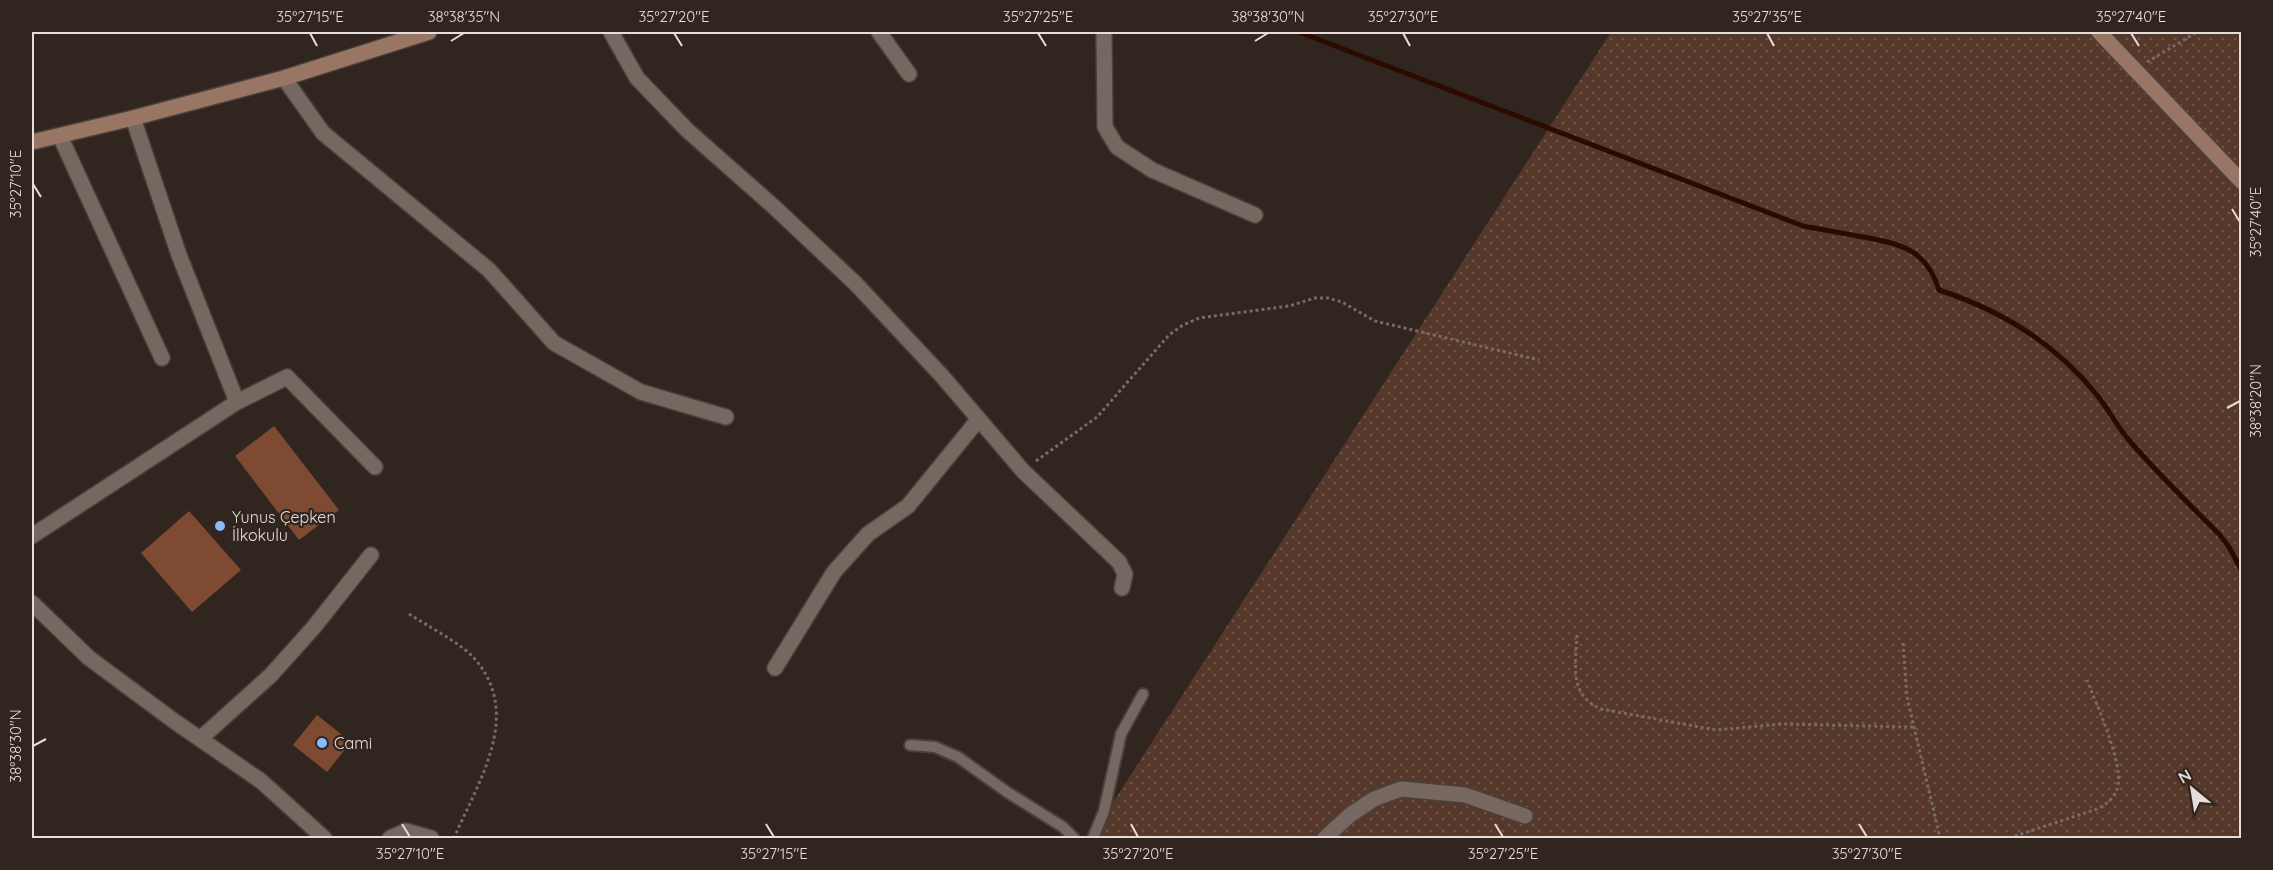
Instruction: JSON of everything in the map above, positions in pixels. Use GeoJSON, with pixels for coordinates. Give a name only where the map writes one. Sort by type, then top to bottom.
{"type":"FeatureCollection","features":[{"type":"Feature","properties":{"kind":"street"},"geometry":{"type":"LineString","coordinates":[[32,142],[284,78],[429,32]]}},
{"type":"Feature","properties":{"kind":"street"},"geometry":{"type":"LineString","coordinates":[[611,32],[636,78],[687,130],[856,284],[942,376],[1023,471],[1119,562],[1125,574],[1122,588]]}},
{"type":"Feature","properties":{"kind":"street"},"geometry":{"type":"LineString","coordinates":[[879,32],[909,74]]}},
{"type":"Feature","properties":{"kind":"street"},"geometry":{"type":"LineString","coordinates":[[1104,32],[1105,127],[1117,147],[1152,170],[1256,215]]}},
{"type":"Feature","properties":{"kind":"street"},"geometry":{"type":"LineString","coordinates":[[2099,32],[2241,182]]}},
{"type":"Feature","properties":{"kind":"street"},"geometry":{"type":"LineString","coordinates":[[284,78],[323,133],[489,270],[554,343],[640,392],[726,417]]}},
{"type":"Feature","properties":{"kind":"street"},"geometry":{"type":"LineString","coordinates":[[133,118],[179,255],[237,402]]}},
{"type":"Feature","properties":{"kind":"street"},"geometry":{"type":"LineString","coordinates":[[60,136],[162,358]]}},
{"type":"Feature","properties":{"kind":"street"},"geometry":{"type":"LineString","coordinates":[[32,536],[237,402],[287,377],[375,467]]}},
{"type":"Feature","properties":{"kind":"street"},"geometry":{"type":"LineString","coordinates":[[775,668],[834,572],[868,534],[908,506],[978,420]]}},
{"type":"Feature","properties":{"kind":"street"},"geometry":{"type":"LineString","coordinates":[[200,740],[272,675],[314,627],[371,555]]}},
{"type":"Feature","properties":{"kind":"street"},"geometry":{"type":"LineString","coordinates":[[32,603],[89,658],[200,740],[261,781],[324,838]]}},
{"type":"Feature","properties":{"kind":"street"},"geometry":{"type":"LineString","coordinates":[[1325,838],[1350,815],[1374,799],[1401,789],[1465,795],[1525,816]]}},
{"type":"Feature","properties":{"kind":"street"},"geometry":{"type":"LineString","coordinates":[[390,838],[406,831],[431,838]]}},
{"type":"Feature","properties":{"kind":"lane"},"geometry":{"type":"LineString","coordinates":[[1094,838],[1104,811],[1121,734],[1143,694]]}},
{"type":"Feature","properties":{"kind":"lane"},"geometry":{"type":"LineString","coordinates":[[910,745],[935,747],[958,757],[1007,792],[1063,827],[1074,838]]}},
{"type":"Feature","properties":{"kind":"path"},"geometry":{"type":"LineString","coordinates":[[2135,69],[2198,32]]}},
{"type":"Feature","properties":{"kind":"path"},"geometry":{"type":"LineString","coordinates":[[1023,471],[1097,417],[1169,335],[1199,318],[1289,306],[1315,298],[1328,298],[1342,302],[1375,321],[1539,360]]}},
{"type":"Feature","properties":{"kind":"path"},"geometry":{"type":"LineString","coordinates":[[409,614],[474,657],[488,679],[496,700],[498,723],[494,746],[454,838]]}},
{"type":"Feature","properties":{"kind":"path"},"geometry":{"type":"LineString","coordinates":[[1577,635],[1576,679],[1585,699],[1601,709],[1716,730],[1782,724],[1913,727]]}},
{"type":"Feature","properties":{"kind":"path"},"geometry":{"type":"LineString","coordinates":[[1903,643],[1907,698],[1940,838]]}},
{"type":"Feature","properties":{"kind":"path"},"geometry":{"type":"LineString","coordinates":[[2009,838],[2097,809],[2107,804],[2114,796],[2119,775],[2107,729],[2087,680]]}},
{"type":"Feature","properties":{"kind":"shaded area"},"geometry":{"type":"Polygon","coordinates":[[[1611,32],[2241,32],[2241,838],[1090,838],[1611,32]]]}},
{"type":"Feature","properties":{"kind":"building"},"geometry":{"type":"Polygon","coordinates":[[[274,426],[339,510],[299,540],[235,456],[274,426]]]}},
{"type":"Feature","properties":{"kind":"building"},"geometry":{"type":"Polygon","coordinates":[[[189,511],[241,570],[192,612],[141,553],[189,511]]]}},
{"type":"Feature","properties":{"kind":"building","name":"Cami"},"geometry":{"type":"Polygon","coordinates":[[[317,715],[351,742],[327,772],[293,745],[317,715]]]}},
{"type":"Feature","properties":{"kind":"waterway"},"geometry":{"type":"LineString","coordinates":[[1299,32],[1803,226],[1889,242],[1910,251],[1927,265],[1939,290],[2005,318],[2063,359],[2096,394],[2139,451],[2219,534],[2242,571]]}},
{"type":"Feature","properties":{"kind":"place","name":"Yunus Çepken İlkokulu"},"geometry":{"type":"Point","coordinates":[220,526]}},
{"type":"Feature","properties":{"kind":"place","name":"Cami"},"geometry":{"type":"Point","coordinates":[322,743]}}]}
